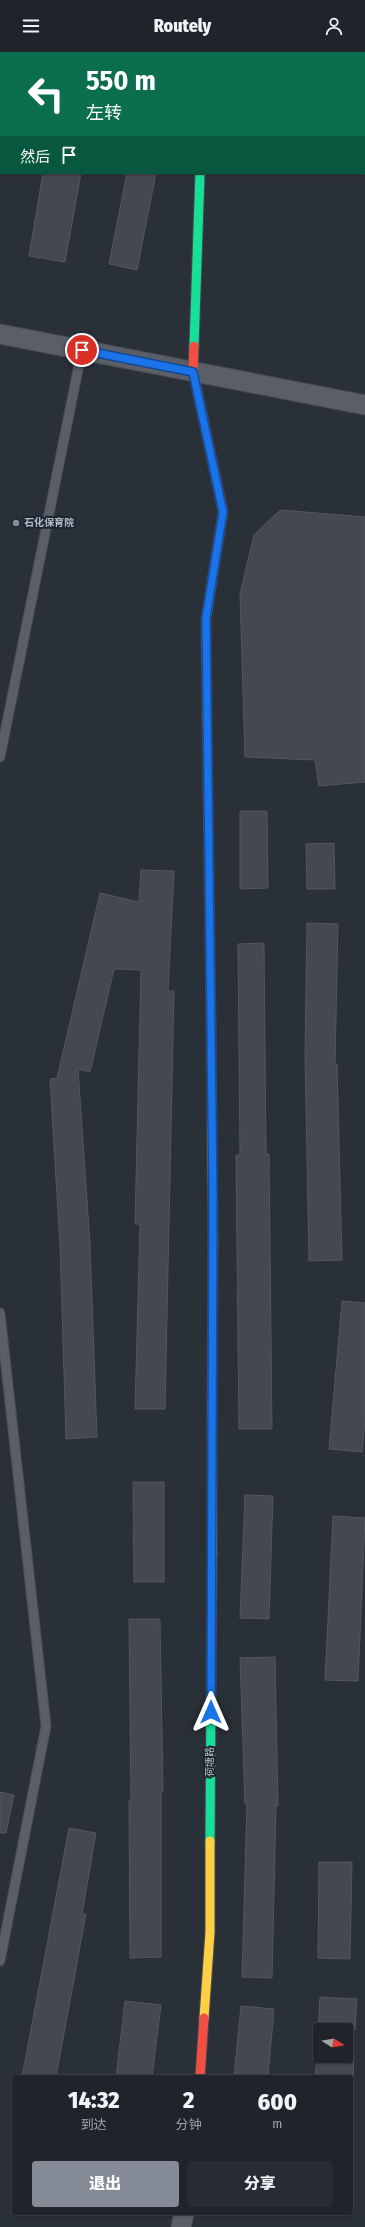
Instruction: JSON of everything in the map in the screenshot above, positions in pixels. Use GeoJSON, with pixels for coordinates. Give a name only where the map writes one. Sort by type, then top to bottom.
{"type":"FeatureCollection","features":[{"type":"Feature","properties":{"kind":"street","name":"荷塘路"},"geometry":{"type":"LineString","coordinates":[[200,174],[193,372],[223,512],[206,618],[213,1195],[210,1932],[200,2075]]}},
{"type":"Feature","properties":{"kind":"street"},"geometry":{"type":"LineString","coordinates":[[0,334],[365,405]]}},
{"type":"Feature","properties":{"kind":"street"},"geometry":{"type":"LineString","coordinates":[[181,2227],[184,2215]]}},
{"type":"Feature","properties":{"kind":"lane"},"geometry":{"type":"LineString","coordinates":[[0,757],[82,350]]}},
{"type":"Feature","properties":{"kind":"lane"},"geometry":{"type":"LineString","coordinates":[[0,1314],[46,1726],[0,1961]]}},
{"type":"Feature","properties":{"kind":"building"},"geometry":{"type":"Polygon","coordinates":[[[43,174],[81,174],[65,262],[29,256],[43,174]]]}},
{"type":"Feature","properties":{"kind":"building"},"geometry":{"type":"Polygon","coordinates":[[[127,174],[156,174],[137,270],[109,264],[127,174]]]}},
{"type":"Feature","properties":{"kind":"building"},"geometry":{"type":"Polygon","coordinates":[[[280,510],[365,517],[365,782],[319,786],[315,760],[245,757],[240,594],[254,535],[280,510]]]}},
{"type":"Feature","properties":{"kind":"building"},"geometry":{"type":"Polygon","coordinates":[[[240,811],[267,811],[268,888],[240,889],[240,811]]]}},
{"type":"Feature","properties":{"kind":"building"},"geometry":{"type":"Polygon","coordinates":[[[334,843],[335,889],[307,889],[306,844],[334,843]]]}},
{"type":"Feature","properties":{"kind":"building"},"geometry":{"type":"Polygon","coordinates":[[[141,870],[174,871],[168,991],[174,991],[165,1409],[135,1409],[140,1224],[135,1224],[141,970],[114,969],[90,1072],[78,1069],[90,1244],[97,1437],[66,1439],[60,1245],[50,1079],[57,1078],[100,893],[139,902],[141,870]]]}},
{"type":"Feature","properties":{"kind":"building"},"geometry":{"type":"Polygon","coordinates":[[[307,923],[338,924],[335,1064],[337,1064],[342,1260],[309,1261],[305,1055],[307,923]]]}},
{"type":"Feature","properties":{"kind":"building"},"geometry":{"type":"Polygon","coordinates":[[[264,943],[266,1154],[269,1154],[272,1429],[239,1429],[236,1155],[240,1155],[238,944],[264,943]]]}},
{"type":"Feature","properties":{"kind":"building"},"geometry":{"type":"Polygon","coordinates":[[[342,1301],[365,1303],[365,1420],[362,1452],[329,1449],[342,1301]]]}},
{"type":"Feature","properties":{"kind":"building"},"geometry":{"type":"Polygon","coordinates":[[[133,1482],[164,1482],[164,1582],[134,1582],[133,1482]]]}},
{"type":"Feature","properties":{"kind":"building"},"geometry":{"type":"Polygon","coordinates":[[[245,1495],[273,1496],[269,1619],[240,1618],[245,1495]]]}},
{"type":"Feature","properties":{"kind":"building"},"geometry":{"type":"Polygon","coordinates":[[[333,1516],[365,1518],[358,1681],[325,1680],[333,1516]]]}},
{"type":"Feature","properties":{"kind":"building"},"geometry":{"type":"Polygon","coordinates":[[[129,1619],[160,1619],[163,1791],[161,1791],[161,1957],[130,1958],[129,1801],[131,1801],[129,1619]]]}},
{"type":"Feature","properties":{"kind":"building"},"geometry":{"type":"Polygon","coordinates":[[[275,1657],[278,1806],[276,1805],[272,1978],[242,1977],[247,1804],[245,1804],[240,1658],[275,1657]]]}},
{"type":"Feature","properties":{"kind":"building"},"geometry":{"type":"Polygon","coordinates":[[[0,1792],[14,1795],[6,1833],[0,1833],[0,1792]]]}},
{"type":"Feature","properties":{"kind":"building"},"geometry":{"type":"Polygon","coordinates":[[[69,1828],[96,1833],[82,1914],[86,1914],[56,2075],[22,2075],[69,1828]]]}},
{"type":"Feature","properties":{"kind":"building"},"geometry":{"type":"Polygon","coordinates":[[[319,1862],[352,1862],[350,1959],[318,1958],[319,1862]]]}},
{"type":"Feature","properties":{"kind":"building"},"geometry":{"type":"Polygon","coordinates":[[[320,1997],[357,1999],[355,2030],[353,2030],[353,2023],[318,2023],[320,1997]]]}},
{"type":"Feature","properties":{"kind":"building"},"geometry":{"type":"Polygon","coordinates":[[[125,2001],[161,2005],[152,2075],[116,2075],[125,2001]]]}},
{"type":"Feature","properties":{"kind":"building"},"geometry":{"type":"Polygon","coordinates":[[[241,2006],[274,2009],[268,2075],[234,2075],[241,2006]]]}},
{"type":"Feature","properties":{"kind":"building"},"geometry":{"type":"Polygon","coordinates":[[[354,2056],[353,2077],[353,2075],[315,2075],[316,2063],[353,2063],[354,2056]]]}},
{"type":"Feature","properties":{"kind":"traffic: fast"},"geometry":{"type":"LineString","coordinates":[[194,346],[200,174]]}},
{"type":"Feature","properties":{"kind":"traffic: fast"},"geometry":{"type":"LineString","coordinates":[[210,1841],[212,1553]]}},
{"type":"Feature","properties":{"kind":"traffic: slow"},"geometry":{"type":"LineString","coordinates":[[207,718],[206,619],[223,512],[222,507]]}},
{"type":"Feature","properties":{"kind":"traffic: slow"},"geometry":{"type":"LineString","coordinates":[[211,1024],[213,1243]]}},
{"type":"Feature","properties":{"kind":"traffic: slow"},"geometry":{"type":"LineString","coordinates":[[212,1401],[212,1553]]}},
{"type":"Feature","properties":{"kind":"traffic: slow"},"geometry":{"type":"LineString","coordinates":[[204,2018],[210,1932],[210,1841]]}},
{"type":"Feature","properties":{"kind":"traffic: jam"},"geometry":{"type":"LineString","coordinates":[[194,346],[193,371],[222,507]]}},
{"type":"Feature","properties":{"kind":"traffic: jam"},"geometry":{"type":"LineString","coordinates":[[207,718],[211,1024]]}},
{"type":"Feature","properties":{"kind":"traffic: jam"},"geometry":{"type":"LineString","coordinates":[[212,1401],[213,1243]]}},
{"type":"Feature","properties":{"kind":"traffic: jam"},"geometry":{"type":"LineString","coordinates":[[200,2075],[204,2018]]}},
{"type":"Feature","properties":{"kind":"place","name":"石化保育院"},"geometry":{"type":"Point","coordinates":[16,523]}},
{"type":"Feature","properties":{"kind":"route"},"geometry":{"type":"LineString","coordinates":[[82,350],[193,372],[223,512],[206,618],[213,1195],[211,1712]]}}]}
